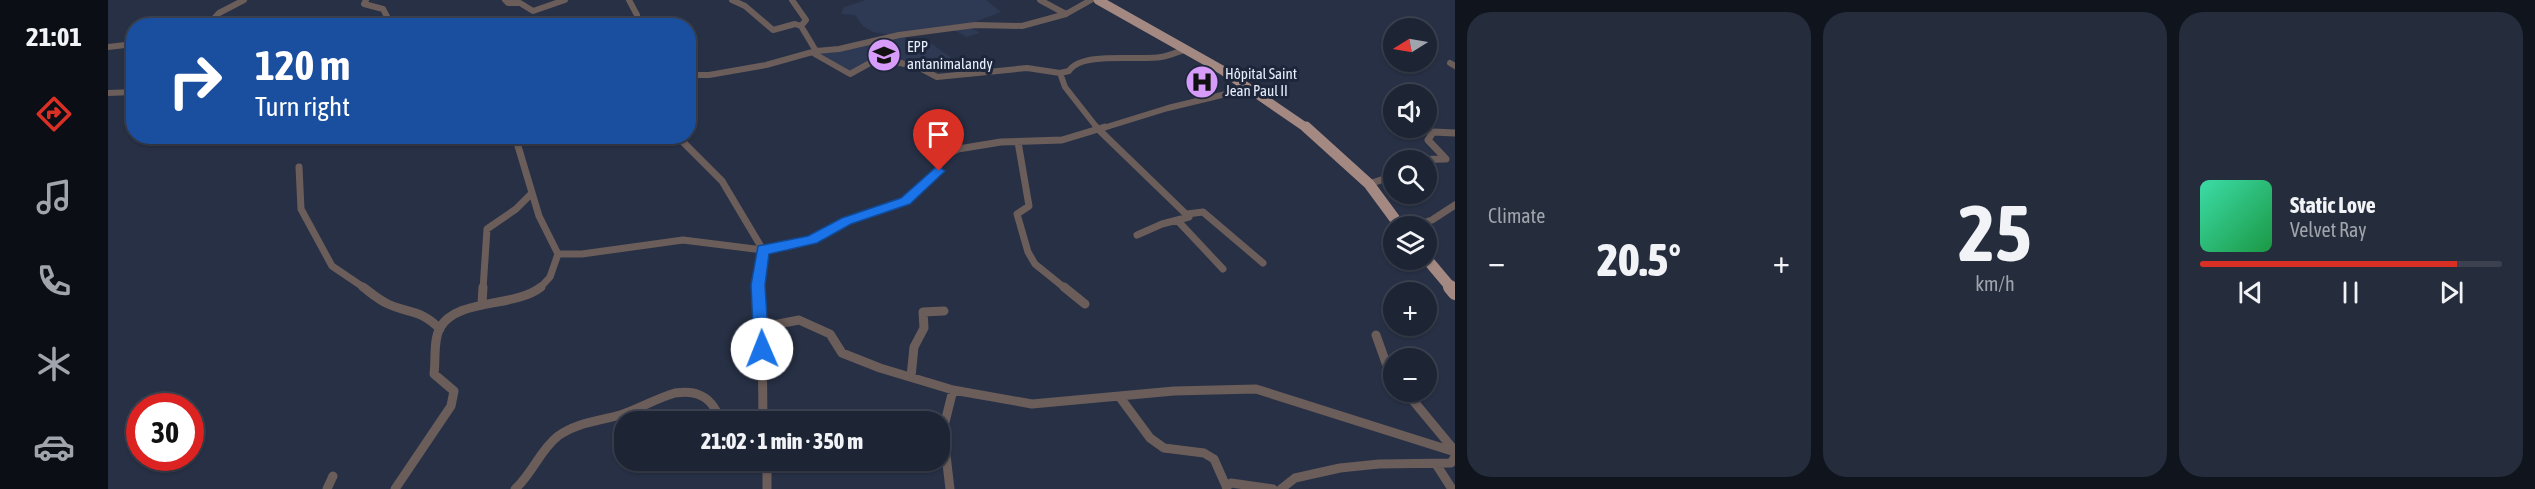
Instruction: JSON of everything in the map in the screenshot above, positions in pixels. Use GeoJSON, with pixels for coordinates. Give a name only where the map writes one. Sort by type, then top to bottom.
{"type":"FeatureCollection","features":[{"type":"Feature","properties":{"kind":"main road"},"geometry":{"type":"LineString","coordinates":[[1098,0],[1251,88],[1305,126],[1369,184],[1393,216]]}},
{"type":"Feature","properties":{"kind":"main road"},"geometry":{"type":"LineString","coordinates":[[1436,270],[1455,293]]}},
{"type":"Feature","properties":{"kind":"street"},"geometry":{"type":"LineString","coordinates":[[214,18],[219,13],[244,0]]}},
{"type":"Feature","properties":{"kind":"street"},"geometry":{"type":"LineString","coordinates":[[366,0],[364,4],[368,7],[383,9],[388,18]]}},
{"type":"Feature","properties":{"kind":"street"},"geometry":{"type":"LineString","coordinates":[[505,0],[508,3],[520,3],[533,11],[565,0]]}},
{"type":"Feature","properties":{"kind":"street"},"geometry":{"type":"LineString","coordinates":[[629,0],[638,18]]}},
{"type":"Feature","properties":{"kind":"street"},"geometry":{"type":"LineString","coordinates":[[732,0],[745,6],[773,30],[795,24],[801,26],[815,52],[850,74],[870,63],[893,61],[920,68],[937,77],[1026,68],[1060,73],[1069,72],[1072,66],[1084,60],[1161,57],[1184,50]]}},
{"type":"Feature","properties":{"kind":"street"},"geometry":{"type":"LineString","coordinates":[[792,0],[806,20],[801,26]]}},
{"type":"Feature","properties":{"kind":"street"},"geometry":{"type":"LineString","coordinates":[[1040,0],[1066,14]]}},
{"type":"Feature","properties":{"kind":"street"},"geometry":{"type":"LineString","coordinates":[[696,75],[721,73],[899,35],[975,25],[1022,26],[1066,14],[1091,0]]}},
{"type":"Feature","properties":{"kind":"street"},"geometry":{"type":"LineString","coordinates":[[108,47],[126,45]]}},
{"type":"Feature","properties":{"kind":"street"},"geometry":{"type":"LineString","coordinates":[[1060,73],[1059,76],[1073,101],[1098,129],[1189,217],[1162,224],[1137,236]]}},
{"type":"Feature","properties":{"kind":"street"},"geometry":{"type":"LineString","coordinates":[[558,254],[582,254],[683,240],[762,250],[786,247],[812,240],[847,221],[905,201],[939,171],[938,160],[958,149],[1001,142],[1062,140],[1168,108],[1251,88]]}},
{"type":"Feature","properties":{"kind":"street"},"geometry":{"type":"LineString","coordinates":[[108,93],[126,92]]}},
{"type":"Feature","properties":{"kind":"street"},"geometry":{"type":"LineString","coordinates":[[1437,159],[1446,159],[1428,140],[1433,132],[1455,133]]}},
{"type":"Feature","properties":{"kind":"street"},"geometry":{"type":"LineString","coordinates":[[1018,142],[1029,206],[1017,214],[1028,252],[1035,264],[1085,304]]}},
{"type":"Feature","properties":{"kind":"street"},"geometry":{"type":"LineString","coordinates":[[395,489],[451,406],[454,391],[434,374],[440,329],[448,319],[482,304],[528,296],[545,284],[558,254],[539,216],[517,144]]}},
{"type":"Feature","properties":{"kind":"street"},"geometry":{"type":"LineString","coordinates":[[685,144],[722,181],[762,250],[758,285],[762,327],[763,411]]}},
{"type":"Feature","properties":{"kind":"street"},"geometry":{"type":"LineString","coordinates":[[299,168],[302,209],[332,266],[388,304],[412,310],[431,320],[440,329]]}},
{"type":"Feature","properties":{"kind":"street"},"geometry":{"type":"LineString","coordinates":[[1369,184],[1383,179]]}},
{"type":"Feature","properties":{"kind":"street"},"geometry":{"type":"LineString","coordinates":[[482,304],[487,229],[516,209],[532,193]]}},
{"type":"Feature","properties":{"kind":"street"},"geometry":{"type":"LineString","coordinates":[[1437,217],[1455,205]]}},
{"type":"Feature","properties":{"kind":"street"},"geometry":{"type":"LineString","coordinates":[[1186,214],[1203,212],[1263,263]]}},
{"type":"Feature","properties":{"kind":"street"},"geometry":{"type":"LineString","coordinates":[[1178,221],[1223,268]]}},
{"type":"Feature","properties":{"kind":"street"},"geometry":{"type":"LineString","coordinates":[[911,377],[914,347],[924,328],[923,312],[944,311]]}},
{"type":"Feature","properties":{"kind":"street"},"geometry":{"type":"LineString","coordinates":[[762,327],[799,320],[830,334],[842,353],[953,390],[1032,404],[1173,391],[1256,389],[1455,453]]}},
{"type":"Feature","properties":{"kind":"street"},"geometry":{"type":"LineString","coordinates":[[1376,335],[1383,355]]}},
{"type":"Feature","properties":{"kind":"street"},"geometry":{"type":"LineString","coordinates":[[950,489],[943,440],[944,420],[951,405],[953,390]]}},
{"type":"Feature","properties":{"kind":"street"},"geometry":{"type":"LineString","coordinates":[[631,411],[669,394],[689,393],[709,400],[716,411]]}},
{"type":"Feature","properties":{"kind":"street"},"geometry":{"type":"LineString","coordinates":[[1119,396],[1150,438],[1164,448],[1204,453],[1214,459],[1227,487],[1231,483],[1273,489]]}},
{"type":"Feature","properties":{"kind":"street"},"geometry":{"type":"LineString","coordinates":[[1414,402],[1455,453]]}},
{"type":"Feature","properties":{"kind":"street"},"geometry":{"type":"LineString","coordinates":[[515,489],[523,483],[538,458],[558,436],[590,420],[614,416]]}},
{"type":"Feature","properties":{"kind":"street"},"geometry":{"type":"LineString","coordinates":[[1281,489],[1295,478],[1340,468],[1379,464],[1452,464],[1455,453]]}},
{"type":"Feature","properties":{"kind":"street"},"geometry":{"type":"LineString","coordinates":[[1436,464],[1452,489]]}},
{"type":"Feature","properties":{"kind":"street"},"geometry":{"type":"LineString","coordinates":[[767,471],[767,489]]}},
{"type":"Feature","properties":{"kind":"street"},"geometry":{"type":"LineString","coordinates":[[327,489],[333,476]]}},
{"type":"Feature","properties":{"kind":"shaded area"},"geometry":{"type":"Polygon","coordinates":[[[866,0],[986,0],[1001,12],[967,25],[980,33],[967,37],[950,28],[900,35],[912,42],[922,39],[928,41],[953,59],[953,66],[935,69],[900,67],[883,63],[846,74],[816,51],[892,35],[873,32],[863,26],[855,15],[841,14],[844,7],[866,0]]]}},
{"type":"Feature","properties":{"kind":"place","name":"EPP antanimalandy"},"geometry":{"type":"Point","coordinates":[884,55]}},
{"type":"Feature","properties":{"kind":"place","name":"Hôpital Saint Jean Paul II"},"geometry":{"type":"Point","coordinates":[1202,82]}},
{"type":"Feature","properties":{"kind":"route"},"geometry":{"type":"LineString","coordinates":[[762,349],[758,285],[762,250],[812,240],[866,213],[905,201],[939,171]]}}]}
